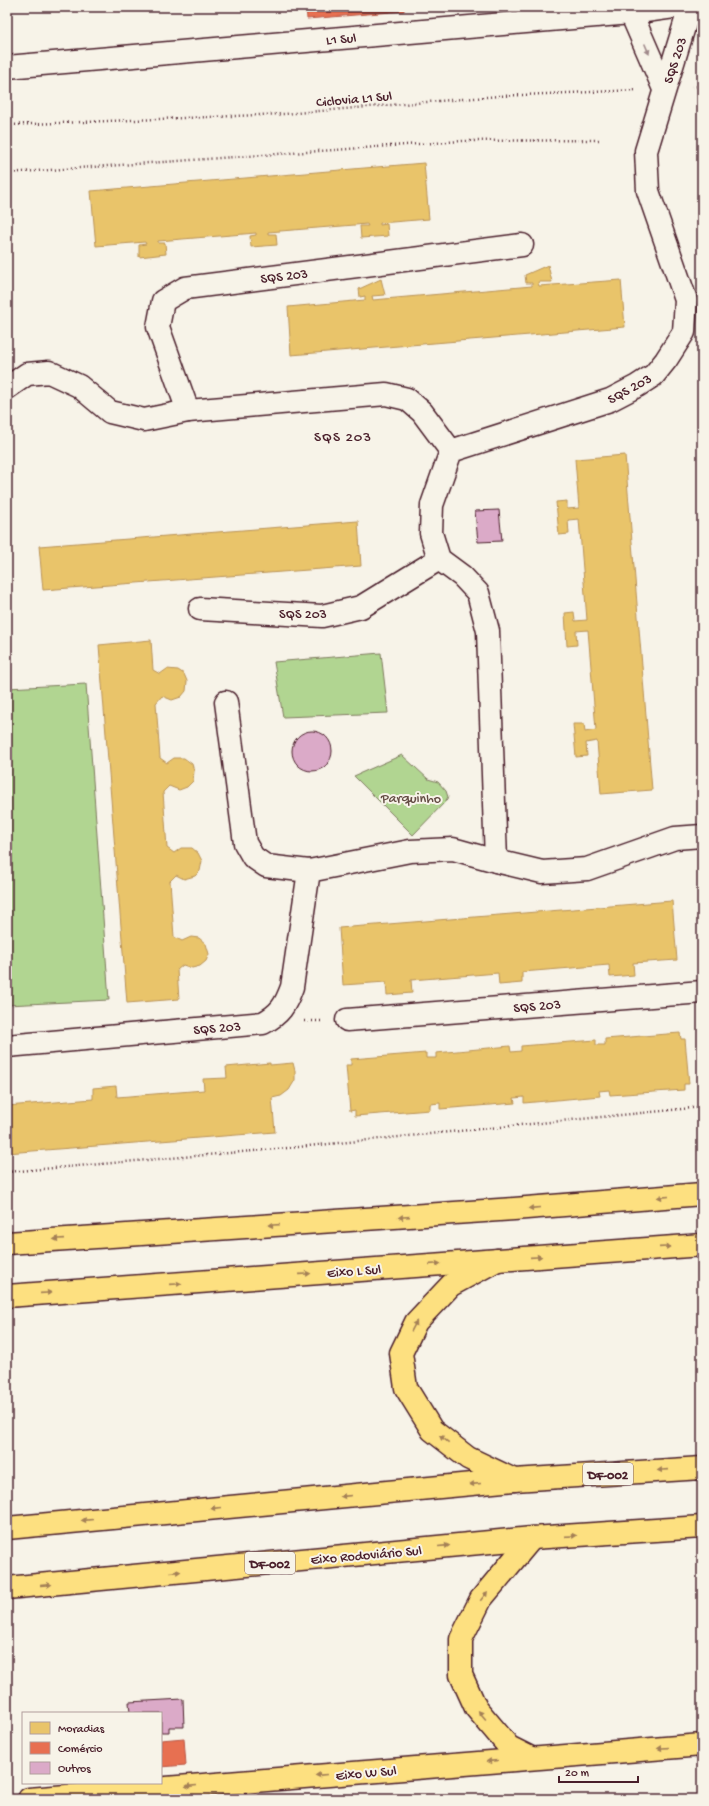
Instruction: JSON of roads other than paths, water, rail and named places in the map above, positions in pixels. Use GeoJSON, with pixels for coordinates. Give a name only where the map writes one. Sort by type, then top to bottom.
{"type":"FeatureCollection","features":[{"type":"Feature","properties":{"kind":"main road"},"geometry":{"type":"LineString","coordinates":[[7,1243],[506,1210],[702,1194]]}},
{"type":"Feature","properties":{"kind":"main road","name":"Eixo L Sul"},"geometry":{"type":"LineString","coordinates":[[7,1296],[702,1244]]}},
{"type":"Feature","properties":{"kind":"main road"},"geometry":{"type":"LineString","coordinates":[[497,1260],[451,1284],[416,1322],[401,1353],[406,1388],[432,1430],[468,1458],[514,1480]]}},
{"type":"Feature","properties":{"kind":"main road","name":"DF-002"},"geometry":{"type":"LineString","coordinates":[[7,1528],[514,1480],[702,1468]]}},
{"type":"Feature","properties":{"kind":"main road","name":"Eixo Rodoviário Sul"},"geometry":{"type":"LineString","coordinates":[[7,1588],[532,1538],[702,1527]]}},
{"type":"Feature","properties":{"kind":"main road"},"geometry":{"type":"LineString","coordinates":[[531,1758],[508,1747],[476,1708],[461,1674],[461,1639],[481,1599],[532,1538]]}},
{"type":"Feature","properties":{"kind":"main road","name":"Eixo W Sul"},"geometry":{"type":"LineString","coordinates":[[29,1799],[702,1745]]}},
{"type":"Feature","properties":{"kind":"street","name":"L1 Sul"},"geometry":{"type":"LineString","coordinates":[[7,67],[631,13],[674,7]]}},
{"type":"Feature","properties":{"kind":"street","name":"SQS 203"},"geometry":{"type":"LineString","coordinates":[[451,452],[610,400],[654,375],[666,360],[684,332],[686,300],[648,191],[646,150],[690,7]]}},
{"type":"Feature","properties":{"kind":"street","name":"SQS 203"},"geometry":{"type":"LineString","coordinates":[[631,13],[664,89]]}},
{"type":"Feature","properties":{"kind":"street","name":"SQS 203"},"geometry":{"type":"LineString","coordinates":[[188,411],[158,327],[163,301],[185,288],[522,245]]}},
{"type":"Feature","properties":{"kind":"street"},"geometry":{"type":"LineString","coordinates":[[7,388],[27,374],[49,372],[79,386],[110,412],[144,420],[188,411],[386,394],[407,399],[422,412],[451,452],[432,505],[431,534],[439,559],[462,576],[478,593],[488,631],[496,861]]}},
{"type":"Feature","properties":{"kind":"street","name":"SQS 203"},"geometry":{"type":"LineString","coordinates":[[200,610],[322,616],[361,608],[439,559]]}},
{"type":"Feature","properties":{"kind":"street"},"geometry":{"type":"LineString","coordinates":[[226,702],[245,842],[253,857],[266,866],[309,871],[410,851],[453,849],[542,872],[587,869],[675,838],[702,836]]}},
{"type":"Feature","properties":{"kind":"street","name":"SQS 203"},"geometry":{"type":"LineString","coordinates":[[7,1046],[263,1023],[276,1016],[287,1001],[292,988],[309,871]]}},
{"type":"Feature","properties":{"kind":"street","name":"SQS 203"},"geometry":{"type":"LineString","coordinates":[[347,1020],[702,992]]}},
{"type":"Feature","properties":{"kind":"district","name":"SQS 203"},"geometry":{"type":"Point","coordinates":[343,436]}},
{"type":"Feature","properties":{"kind":"park label","name":"Parquinho"},"geometry":{"type":"Point","coordinates":[411,797]}}]}
